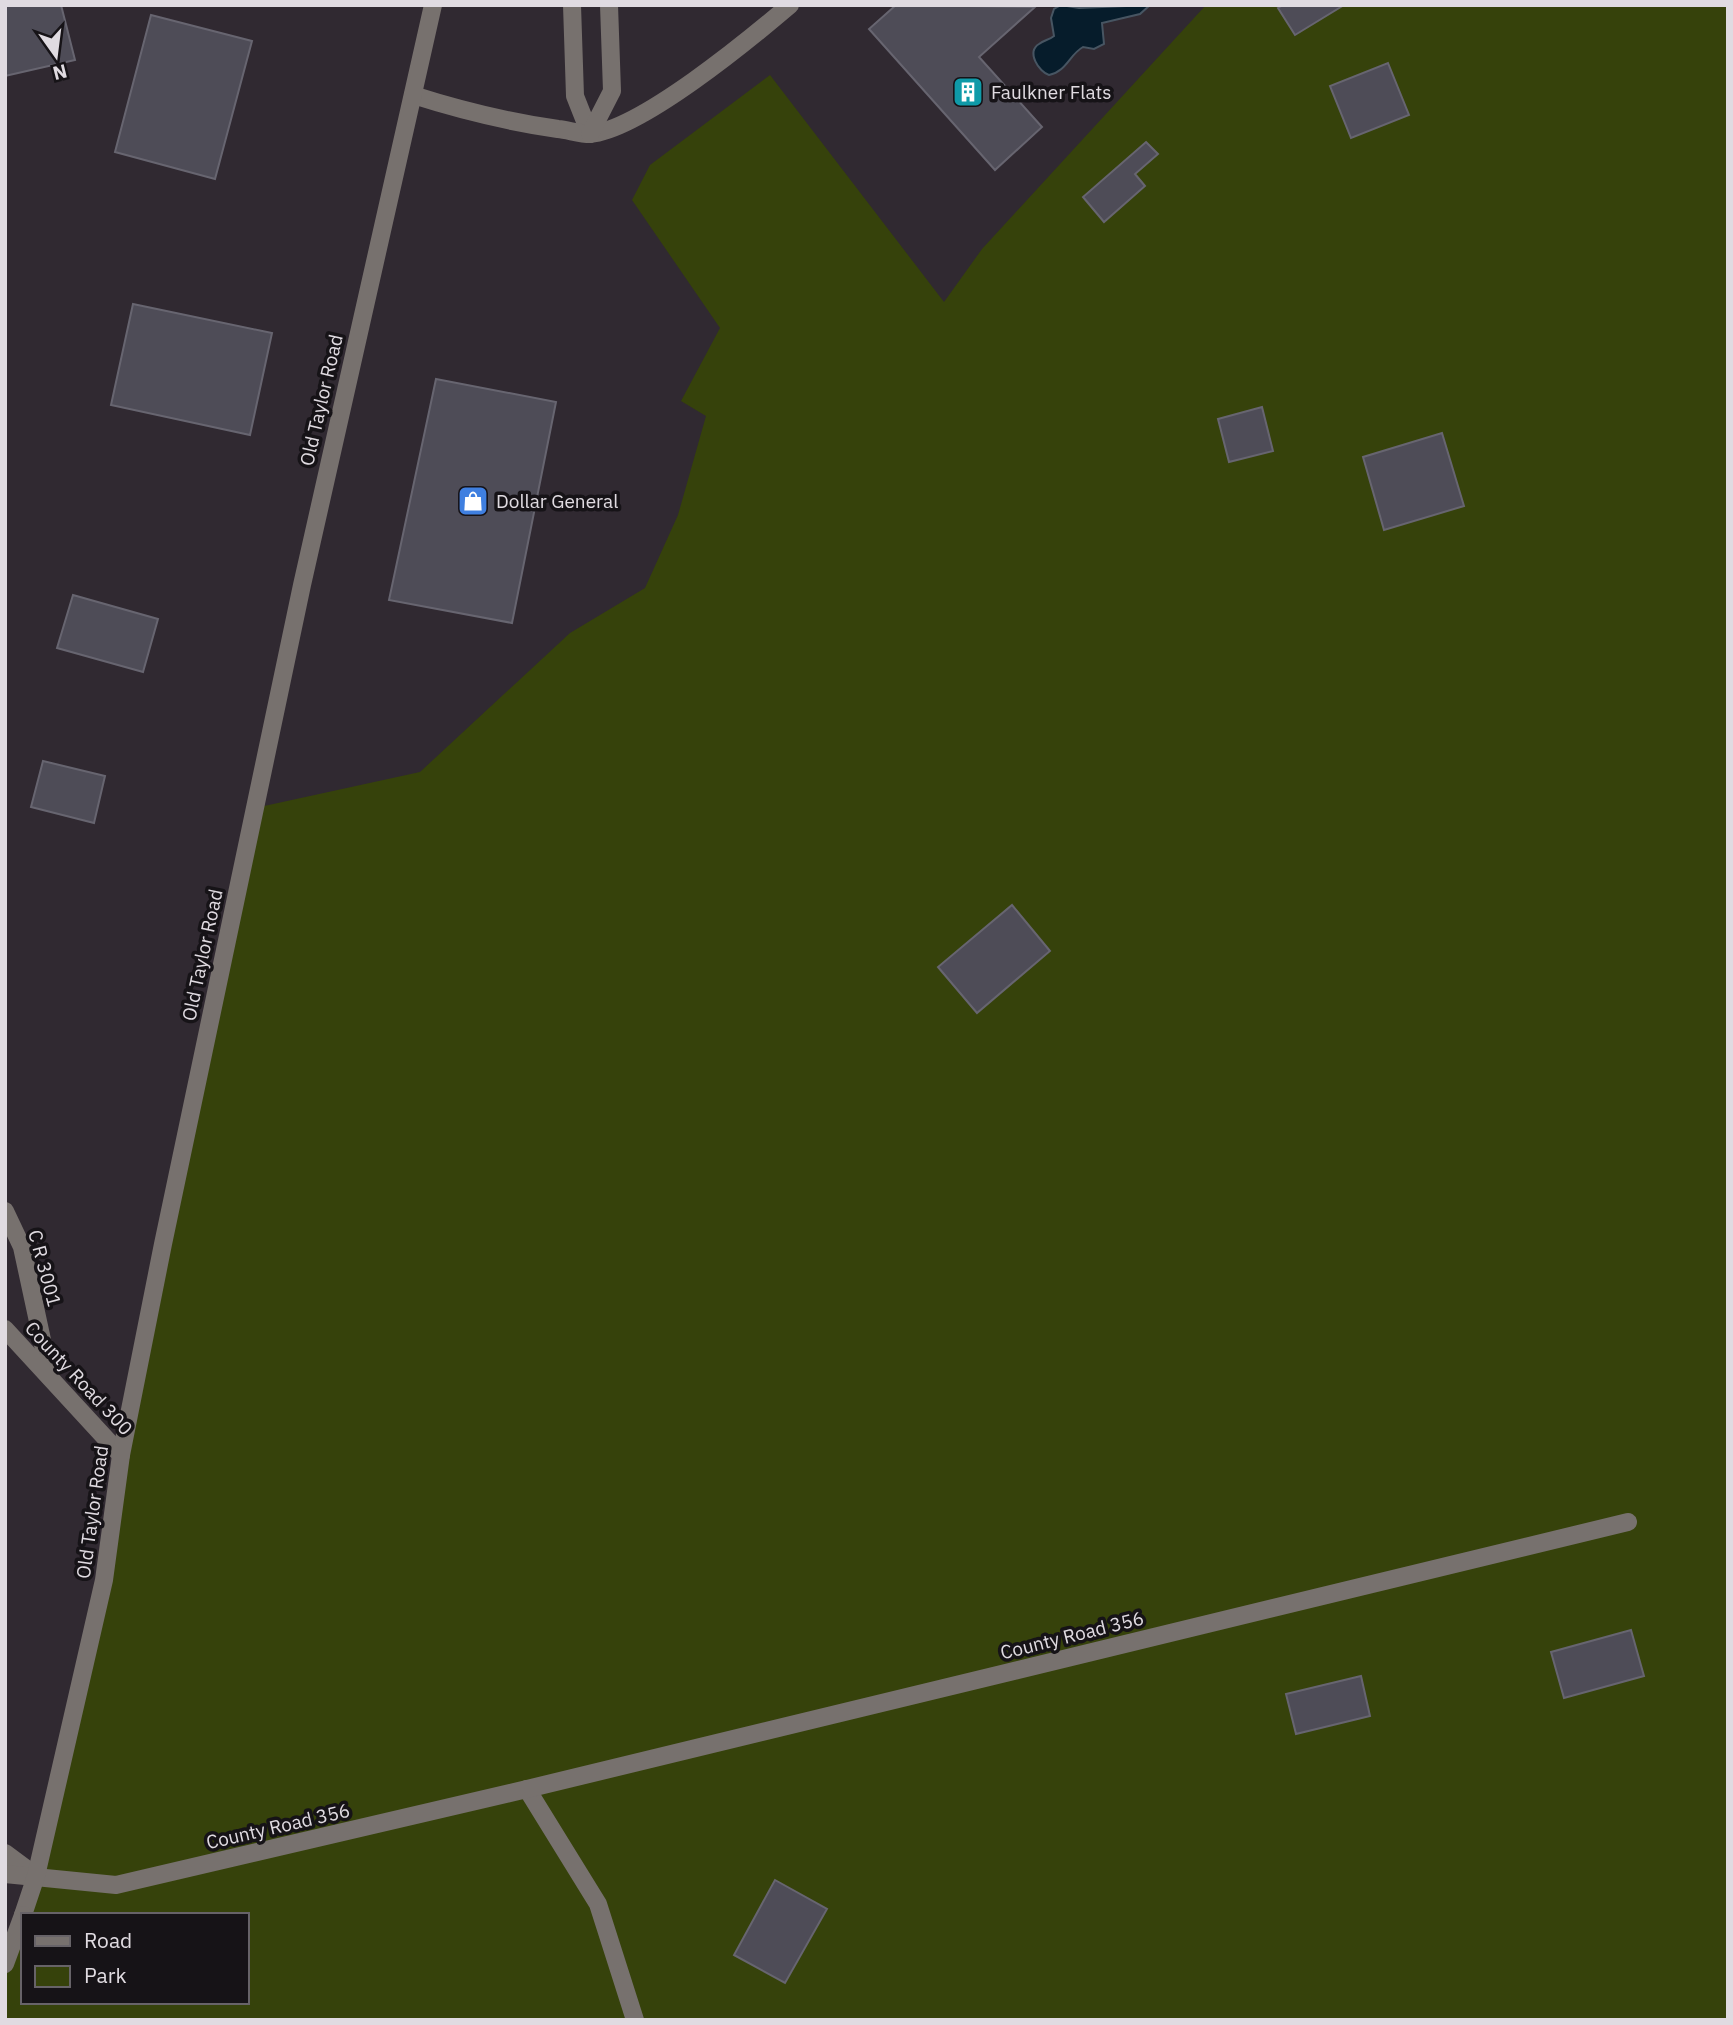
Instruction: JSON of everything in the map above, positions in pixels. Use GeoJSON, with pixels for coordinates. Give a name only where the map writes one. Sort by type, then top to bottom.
{"type":"FeatureCollection","features":[{"type":"Feature","properties":{"kind":"street","name":"Old Taylor Road"},"geometry":{"type":"LineString","coordinates":[[24,1913],[37,1876],[104,1580],[121,1455],[315,521],[433,5]]}},
{"type":"Feature","properties":{"kind":"street"},"geometry":{"type":"LineString","coordinates":[[572,5],[575,96],[590,134]]}},
{"type":"Feature","properties":{"kind":"street"},"geometry":{"type":"LineString","coordinates":[[590,134],[612,91],[609,5]]}},
{"type":"Feature","properties":{"kind":"street"},"geometry":{"type":"LineString","coordinates":[[413,94],[449,107],[590,134],[637,116],[726,59],[790,5]]}},
{"type":"Feature","properties":{"kind":"street","name":"C R 3001"},"geometry":{"type":"LineString","coordinates":[[5,1211],[22,1247],[50,1377]]}},
{"type":"Feature","properties":{"kind":"street","name":"County Road 300"},"geometry":{"type":"LineString","coordinates":[[5,1329],[121,1455]]}},
{"type":"Feature","properties":{"kind":"street","name":"County Road 356"},"geometry":{"type":"LineString","coordinates":[[5,1874],[116,1885],[527,1789],[1628,1522]]}},
{"type":"Feature","properties":{"kind":"street"},"geometry":{"type":"LineString","coordinates":[[527,1789],[598,1904],[635,2017],[652,2020]]}},
{"type":"Feature","properties":{"kind":"street"},"geometry":{"type":"LineString","coordinates":[[5,1853],[37,1876]]}},
{"type":"Feature","properties":{"kind":"street","name":"Old Taylor Road"},"geometry":{"type":"LineString","coordinates":[[5,1964],[21,1920]]}},
{"type":"Feature","properties":{"kind":"green space"},"geometry":{"type":"Polygon","coordinates":[[[1206,5],[1728,5],[1728,2020],[5,2020],[5,1955],[21,1916],[21,2004],[248,2004],[248,1913],[22,1913],[37,1876],[255,808],[420,772],[570,633],[645,588],[678,515],[706,416],[681,401],[720,328],[632,200],[650,165],[770,75],[944,302],[982,249],[1206,5]]]}},
{"type":"Feature","properties":{"kind":"water"},"geometry":{"type":"Polygon","coordinates":[[[1061,5],[1079,8],[1150,5],[1140,14],[1102,23],[1104,44],[1094,49],[1083,47],[1060,70],[1049,75],[1038,66],[1034,52],[1039,44],[1054,36],[1051,18],[1054,9],[1061,5]]]}},
{"type":"Feature","properties":{"kind":"building"},"geometry":{"type":"Polygon","coordinates":[[[5,5],[61,5],[75,60],[5,76],[5,5]]]}},
{"type":"Feature","properties":{"kind":"building","name":"Faulkner Flats"},"geometry":{"type":"Polygon","coordinates":[[[896,5],[1035,7],[979,57],[1042,127],[995,170],[869,29],[896,5]]]}},
{"type":"Feature","properties":{"kind":"building"},"geometry":{"type":"Polygon","coordinates":[[[1283,5],[1344,5],[1295,35],[1278,8],[1283,5]]]}},
{"type":"Feature","properties":{"kind":"building"},"geometry":{"type":"Polygon","coordinates":[[[151,15],[252,41],[215,179],[115,152],[151,15]]]}},
{"type":"Feature","properties":{"kind":"building"},"geometry":{"type":"Polygon","coordinates":[[[1388,63],[1409,115],[1351,138],[1330,86],[1388,63]]]}},
{"type":"Feature","properties":{"kind":"building"},"geometry":{"type":"Polygon","coordinates":[[[1146,142],[1158,154],[1135,174],[1145,186],[1104,222],[1083,197],[1146,142]]]}},
{"type":"Feature","properties":{"kind":"building"},"geometry":{"type":"Polygon","coordinates":[[[133,304],[272,333],[250,435],[111,405],[133,304]]]}},
{"type":"Feature","properties":{"kind":"building","name":"Dollar General"},"geometry":{"type":"Polygon","coordinates":[[[436,379],[556,402],[512,623],[389,600],[436,379]]]}},
{"type":"Feature","properties":{"kind":"building"},"geometry":{"type":"Polygon","coordinates":[[[1262,407],[1273,451],[1229,462],[1218,419],[1262,407]]]}},
{"type":"Feature","properties":{"kind":"building"},"geometry":{"type":"Polygon","coordinates":[[[1442,433],[1464,506],[1384,530],[1363,457],[1442,433]]]}},
{"type":"Feature","properties":{"kind":"building"},"geometry":{"type":"Polygon","coordinates":[[[73,595],[158,619],[143,672],[57,648],[73,595]]]}},
{"type":"Feature","properties":{"kind":"building"},"geometry":{"type":"Polygon","coordinates":[[[43,761],[105,776],[94,823],[31,807],[43,761]]]}},
{"type":"Feature","properties":{"kind":"building"},"geometry":{"type":"Polygon","coordinates":[[[1012,905],[1050,951],[977,1013],[938,967],[1012,905]]]}},
{"type":"Feature","properties":{"kind":"building"},"geometry":{"type":"Polygon","coordinates":[[[1631,1630],[1644,1676],[1564,1698],[1551,1652],[1631,1630]]]}},
{"type":"Feature","properties":{"kind":"building"},"geometry":{"type":"Polygon","coordinates":[[[1361,1676],[1370,1716],[1296,1734],[1286,1694],[1361,1676]]]}},
{"type":"Feature","properties":{"kind":"building"},"geometry":{"type":"Polygon","coordinates":[[[775,1880],[827,1909],[785,1983],[734,1955],[775,1880]]]}},
{"type":"Feature","properties":{"kind":"place","name":"Faulkner Flats"},"geometry":{"type":"Point","coordinates":[968,92]}},
{"type":"Feature","properties":{"kind":"place","name":"Dollar General"},"geometry":{"type":"Point","coordinates":[473,501]}}]}
